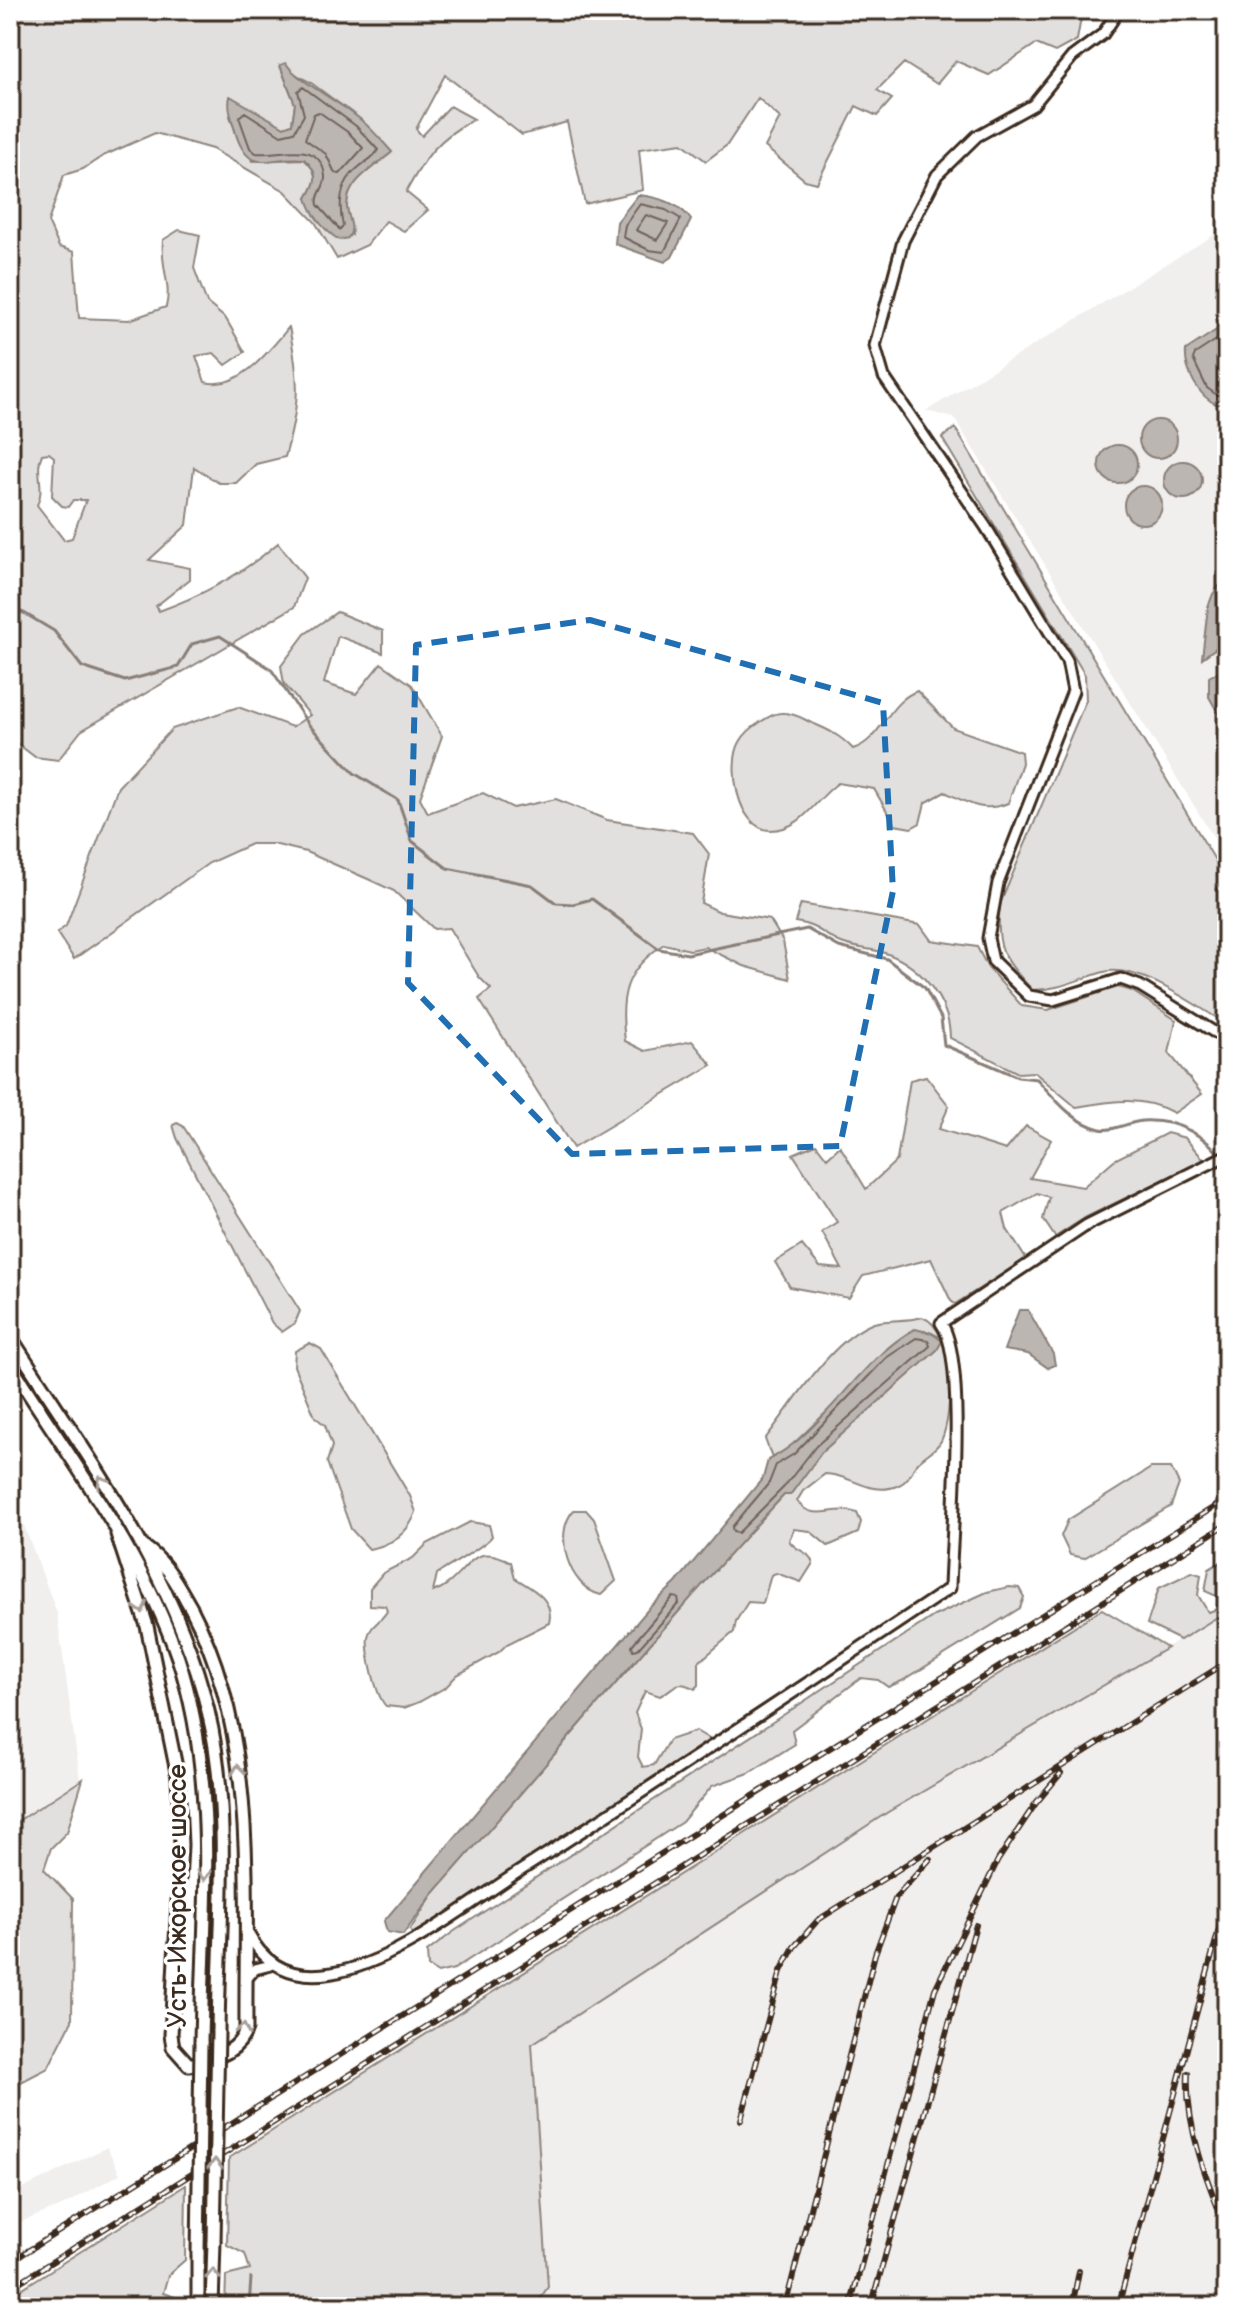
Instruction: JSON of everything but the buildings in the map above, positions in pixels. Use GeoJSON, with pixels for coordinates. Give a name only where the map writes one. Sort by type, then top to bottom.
{"type":"FeatureCollection","features":[{"type":"Feature","properties":{"kind":"street"},"geometry":{"type":"LineString","coordinates":[[1119,10],[1103,34],[1072,57],[1033,105],[977,136],[937,175],[903,241],[875,346],[884,377],[986,527],[1067,661],[1073,678],[1073,691],[998,883],[989,927],[993,961],[1029,996],[1053,1000],[1121,979],[1140,986],[1227,1040]]}},
{"type":"Feature","properties":{"kind":"street"},"geometry":{"type":"LineString","coordinates":[[246,1979],[255,1969],[271,1965],[307,1974],[330,1974],[355,1968],[413,1939],[680,1769],[950,1588],[955,1387],[950,1350],[941,1323],[1087,1225],[1227,1155]]}},
{"type":"Feature","properties":{"kind":"street","name":"Усть-Ижорское шоссе"},"geometry":{"type":"LineString","coordinates":[[10,1336],[143,1546],[189,1643],[209,1713],[216,1760],[220,1847],[212,2307]]}},
{"type":"Feature","properties":{"kind":"street","name":"Усть-Ижорское шоссе"},"geometry":{"type":"LineString","coordinates":[[10,1364],[117,1534],[163,1621],[178,1659],[196,1733],[205,1836],[198,2307]]}},
{"type":"Feature","properties":{"kind":"street"},"geometry":{"type":"LineString","coordinates":[[117,1534],[147,1626],[178,1777],[181,1845],[171,2035],[173,2047],[183,2063],[189,2065],[230,2051],[243,2039],[246,2029],[240,1781],[228,1707],[204,1637],[162,1559],[143,1546]]}},
{"type":"Feature","properties":{"kind":"street"},"geometry":{"type":"LineString","coordinates":[[245,1927],[257,1952],[271,1965]]}},
{"type":"Feature","properties":{"kind":"highlighted area"},"geometry":{"type":"Polygon","coordinates":[[[590,620],[883,703],[893,891],[840,1146],[572,1154],[408,983],[416,645],[590,620]]]}},
{"type":"Feature","properties":{"kind":"shaded area"},"geometry":{"type":"Polygon","coordinates":[[[10,10],[1075,10],[1081,18],[1077,40],[1055,52],[1036,44],[989,75],[956,61],[937,84],[904,63],[877,90],[892,99],[877,116],[856,106],[817,183],[805,180],[765,147],[780,118],[758,98],[727,145],[706,161],[682,143],[639,149],[643,190],[585,204],[567,122],[522,135],[445,75],[416,129],[422,136],[450,106],[474,119],[434,150],[406,192],[428,210],[404,231],[386,221],[367,245],[337,259],[315,222],[285,191],[212,149],[155,133],[103,156],[83,169],[64,175],[48,222],[59,247],[74,252],[79,318],[129,320],[166,307],[168,291],[163,240],[179,230],[200,235],[194,268],[207,303],[226,319],[245,352],[226,365],[214,353],[196,356],[205,382],[230,381],[241,375],[263,357],[289,327],[297,392],[294,422],[285,457],[256,464],[236,483],[219,483],[194,467],[187,525],[149,560],[190,568],[190,579],[156,606],[159,611],[206,591],[251,564],[278,543],[305,578],[294,607],[81,731],[58,760],[35,757],[10,738],[10,10]],[[280,66],[295,104],[292,124],[284,127],[268,118],[230,116],[239,142],[253,161],[304,159],[315,173],[307,198],[352,235],[347,208],[352,187],[363,174],[391,153],[361,120],[310,82],[280,66]],[[49,453],[42,454],[40,460],[37,505],[64,540],[72,538],[86,500],[73,500],[68,507],[62,506],[52,496],[54,457],[49,453]]]}},
{"type":"Feature","properties":{"kind":"shaded area"},"geometry":{"type":"Polygon","coordinates":[[[1227,227],[1227,859],[954,418],[926,411],[1227,227]]]}},
{"type":"Feature","properties":{"kind":"shaded area"},"geometry":{"type":"Polygon","coordinates":[[[955,428],[1227,880],[1227,1024],[1167,988],[1134,974],[1118,971],[1032,990],[1003,952],[999,932],[1000,904],[1086,700],[1085,675],[942,438],[955,428]]]}},
{"type":"Feature","properties":{"kind":"shaded area"},"geometry":{"type":"Polygon","coordinates":[[[337,612],[383,631],[383,653],[338,636],[324,683],[356,694],[381,663],[412,685],[442,736],[420,798],[428,813],[483,793],[513,808],[556,799],[607,820],[693,833],[709,854],[701,903],[720,912],[770,920],[783,941],[790,979],[744,966],[705,947],[690,950],[664,944],[641,964],[628,985],[623,1010],[625,1041],[645,1051],[692,1041],[712,1065],[573,1148],[479,999],[491,989],[479,977],[449,928],[434,929],[394,891],[306,852],[273,844],[251,844],[209,863],[74,959],[57,933],[66,926],[118,787],[172,729],[238,707],[292,727],[310,715],[284,684],[281,666],[305,634],[337,612]]]}},
{"type":"Feature","properties":{"kind":"shaded area"},"geometry":{"type":"Polygon","coordinates":[[[917,691],[953,728],[1021,752],[1022,763],[1008,803],[983,807],[945,792],[925,803],[920,823],[911,828],[895,825],[874,789],[838,783],[791,825],[770,830],[759,827],[750,819],[738,794],[735,765],[740,742],[756,725],[775,714],[792,714],[834,734],[853,749],[871,738],[898,703],[917,691]]]}},
{"type":"Feature","properties":{"kind":"shaded area"},"geometry":{"type":"Polygon","coordinates":[[[801,904],[920,925],[931,940],[977,947],[988,968],[1022,1006],[1048,1010],[1118,987],[1132,991],[1176,1020],[1169,1053],[1202,1094],[1174,1113],[1138,1102],[1076,1107],[1034,1072],[1018,1073],[950,1038],[945,1012],[923,977],[888,954],[845,944],[813,927],[795,922],[801,904]]]}},
{"type":"Feature","properties":{"kind":"shaded area"},"geometry":{"type":"Polygon","coordinates":[[[926,1076],[949,1106],[939,1129],[1006,1150],[1026,1126],[1051,1140],[1030,1178],[1083,1187],[1114,1160],[1167,1133],[1185,1138],[1204,1160],[1086,1217],[1055,1237],[1043,1219],[1049,1197],[1037,1193],[1003,1213],[1007,1229],[1026,1259],[955,1304],[931,1259],[863,1276],[849,1298],[790,1287],[775,1262],[802,1245],[820,1267],[842,1269],[822,1232],[837,1222],[793,1154],[816,1144],[827,1158],[840,1146],[866,1189],[897,1160],[910,1080],[926,1076]]]}},
{"type":"Feature","properties":{"kind":"shaded area"},"geometry":{"type":"Polygon","coordinates":[[[173,1125],[183,1126],[300,1311],[295,1323],[282,1332],[272,1323],[177,1138],[173,1125]]]}},
{"type":"Feature","properties":{"kind":"shaded area"},"geometry":{"type":"Polygon","coordinates":[[[922,1317],[933,1324],[941,1337],[949,1373],[948,1412],[939,1444],[918,1462],[908,1478],[899,1485],[879,1489],[825,1474],[803,1491],[797,1501],[810,1511],[857,1513],[861,1522],[858,1533],[828,1546],[810,1531],[794,1529],[789,1540],[813,1563],[801,1582],[776,1573],[771,1575],[763,1603],[748,1602],[736,1621],[734,1632],[699,1662],[699,1685],[695,1689],[680,1684],[660,1696],[645,1691],[635,1713],[641,1729],[638,1757],[643,1767],[654,1765],[669,1740],[696,1731],[711,1740],[422,1933],[412,1934],[410,1930],[433,1894],[651,1643],[784,1495],[790,1495],[821,1452],[933,1353],[938,1336],[927,1331],[910,1332],[788,1449],[772,1458],[765,1439],[828,1357],[858,1331],[874,1323],[922,1317]]]}},
{"type":"Feature","properties":{"kind":"shaded area"},"geometry":{"type":"Polygon","coordinates":[[[310,1343],[321,1349],[410,1496],[416,1512],[404,1532],[385,1545],[369,1549],[351,1529],[327,1462],[332,1446],[325,1425],[315,1417],[294,1366],[295,1351],[310,1343]]]}},
{"type":"Feature","properties":{"kind":"shaded area"},"geometry":{"type":"Polygon","coordinates":[[[1151,1468],[1171,1468],[1179,1484],[1171,1506],[1084,1558],[1070,1555],[1061,1536],[1068,1520],[1151,1468]]]}},
{"type":"Feature","properties":{"kind":"shaded area"},"geometry":{"type":"Polygon","coordinates":[[[10,1488],[57,1613],[80,1779],[10,1825],[10,1488]]]}},
{"type":"Feature","properties":{"kind":"shaded area"},"geometry":{"type":"Polygon","coordinates":[[[574,1510],[586,1510],[594,1519],[616,1581],[601,1595],[580,1582],[567,1558],[564,1532],[574,1510]]]}},
{"type":"Feature","properties":{"kind":"shaded area"},"geometry":{"type":"Polygon","coordinates":[[[470,1522],[489,1525],[492,1536],[476,1550],[437,1574],[433,1592],[445,1586],[477,1557],[497,1556],[511,1562],[515,1578],[545,1601],[550,1615],[549,1623],[507,1644],[419,1702],[404,1708],[386,1706],[375,1684],[368,1637],[387,1611],[385,1606],[370,1605],[370,1588],[383,1573],[413,1558],[427,1544],[470,1522]]]}},
{"type":"Feature","properties":{"kind":"shaded area"},"geometry":{"type":"Polygon","coordinates":[[[1227,1558],[1227,1611],[1180,1640],[1147,1624],[1159,1588],[1192,1572],[1201,1575],[1198,1595],[1208,1612],[1215,1610],[1221,1598],[1205,1591],[1209,1569],[1227,1558]]]}},
{"type":"Feature","properties":{"kind":"shaded area"},"geometry":{"type":"Polygon","coordinates":[[[1019,1588],[1024,1597],[1020,1608],[902,1681],[888,1687],[878,1680],[861,1678],[792,1730],[795,1744],[749,1773],[712,1786],[682,1822],[454,1969],[438,1973],[428,1967],[427,1952],[453,1932],[934,1616],[987,1592],[1019,1588]]]}},
{"type":"Feature","properties":{"kind":"shaded area"},"geometry":{"type":"Polygon","coordinates":[[[1102,1609],[1167,1648],[888,1812],[532,2044],[548,2287],[534,2307],[225,2307],[226,2276],[250,2270],[245,2254],[227,2245],[229,2158],[1102,1609]]]}},
{"type":"Feature","properties":{"kind":"shaded area"},"geometry":{"type":"Polygon","coordinates":[[[1227,1611],[1227,2307],[534,2307],[548,2287],[532,2044],[888,1812],[1227,1611]]]}},
{"type":"Feature","properties":{"kind":"shaded area"},"geometry":{"type":"Polygon","coordinates":[[[83,1779],[67,1832],[51,1848],[44,1869],[73,1899],[72,2021],[48,2068],[19,2083],[10,2115],[10,1826],[83,1779]]]}},
{"type":"Feature","properties":{"kind":"shaded area"},"geometry":{"type":"Polygon","coordinates":[[[107,2147],[120,2174],[62,2206],[10,2226],[10,2195],[107,2147]]]}},
{"type":"Feature","properties":{"kind":"shaded area"},"geometry":{"type":"Polygon","coordinates":[[[186,2185],[185,2260],[168,2275],[163,2293],[186,2301],[186,2307],[10,2307],[10,2296],[186,2185]]]}},
{"type":"Feature","properties":{"kind":"water"},"geometry":{"type":"Polygon","coordinates":[[[286,63],[299,77],[361,120],[392,152],[363,175],[351,190],[347,207],[351,227],[348,238],[339,240],[319,222],[312,210],[307,198],[315,182],[315,173],[304,159],[255,160],[242,148],[236,134],[230,96],[284,127],[292,124],[295,104],[280,65],[286,63]]]}},
{"type":"Feature","properties":{"kind":"water"},"geometry":{"type":"Polygon","coordinates":[[[638,195],[668,202],[681,209],[691,220],[672,257],[665,262],[615,244],[617,222],[638,195]]]}},
{"type":"Feature","properties":{"kind":"water"},"geometry":{"type":"Polygon","coordinates":[[[1227,323],[1227,403],[1218,405],[1205,396],[1194,382],[1187,366],[1186,350],[1227,323]]]}},
{"type":"Feature","properties":{"kind":"water"},"geometry":{"type":"Polygon","coordinates":[[[1158,420],[1171,426],[1177,439],[1171,452],[1158,458],[1145,452],[1139,439],[1145,426],[1158,420]]]}},
{"type":"Feature","properties":{"kind":"water"},"geometry":{"type":"Polygon","coordinates":[[[1118,445],[1131,451],[1137,464],[1131,477],[1118,483],[1105,477],[1099,464],[1105,451],[1118,445]]]}},
{"type":"Feature","properties":{"kind":"water"},"geometry":{"type":"Polygon","coordinates":[[[1183,461],[1196,467],[1202,480],[1196,493],[1183,499],[1170,493],[1164,480],[1170,467],[1183,461]]]}},
{"type":"Feature","properties":{"kind":"water"},"geometry":{"type":"Polygon","coordinates":[[[1143,486],[1156,492],[1162,505],[1156,518],[1143,524],[1130,518],[1124,505],[1130,492],[1143,486]]]}},
{"type":"Feature","properties":{"kind":"water"},"geometry":{"type":"Polygon","coordinates":[[[1227,576],[1227,640],[1202,658],[1208,607],[1213,594],[1227,576]]]}},
{"type":"Feature","properties":{"kind":"water"},"geometry":{"type":"Polygon","coordinates":[[[1227,667],[1227,728],[1209,697],[1209,677],[1227,667]]]}},
{"type":"Feature","properties":{"kind":"water"},"geometry":{"type":"Polygon","coordinates":[[[1019,1310],[1028,1310],[1053,1354],[1055,1365],[1048,1368],[1028,1354],[1004,1350],[1019,1310]]]}},
{"type":"Feature","properties":{"kind":"water"},"geometry":{"type":"Polygon","coordinates":[[[915,1329],[932,1333],[942,1341],[937,1350],[822,1452],[790,1495],[784,1495],[695,1593],[433,1894],[403,1935],[387,1932],[384,1921],[650,1607],[676,1583],[763,1478],[768,1460],[807,1432],[876,1359],[915,1329]]]}},
{"type":"Feature","properties":{"kind":"waterway"},"geometry":{"type":"LineString","coordinates":[[10,609],[24,613],[54,631],[82,667],[125,681],[178,667],[192,644],[220,636],[271,669],[309,725],[354,773],[398,800],[412,841],[447,868],[532,885],[556,903],[573,904],[592,899],[659,949],[688,954],[807,929],[839,947],[887,959],[925,988],[941,1018],[944,1045],[1018,1077],[1037,1079],[1065,1109],[1090,1126],[1110,1129],[1142,1121],[1180,1126],[1202,1138],[1227,1165]]}},
{"type":"Feature","properties":{"kind":"waterway"},"geometry":{"type":"LineString","coordinates":[[249,2307],[251,2278]]}},
{"type":"Feature","properties":{"kind":"railway"},"geometry":{"type":"LineString","coordinates":[[10,2262],[1227,1499]]}},
{"type":"Feature","properties":{"kind":"railway"},"geometry":{"type":"LineString","coordinates":[[10,2288],[1227,1524]]}},
{"type":"Feature","properties":{"kind":"railway"},"geometry":{"type":"LineString","coordinates":[[741,2120],[781,1971],[794,1947],[818,1920],[1227,1662]]}},
{"type":"Feature","properties":{"kind":"railway"},"geometry":{"type":"LineString","coordinates":[[850,2307],[935,1989],[998,1860],[1036,1803],[1061,1773]]}},
{"type":"Feature","properties":{"kind":"railway"},"geometry":{"type":"LineString","coordinates":[[785,2307],[875,1954],[896,1897],[930,1859]]}},
{"type":"Feature","properties":{"kind":"railway"},"geometry":{"type":"LineString","coordinates":[[1118,2307],[1227,1899]]}},
{"type":"Feature","properties":{"kind":"railway"},"geometry":{"type":"LineString","coordinates":[[871,2307],[976,1925]]}},
{"type":"Feature","properties":{"kind":"railway"},"geometry":{"type":"LineString","coordinates":[[1188,2073],[1194,2133],[1205,2173],[1227,2230]]}},
{"type":"Feature","properties":{"kind":"railway"},"geometry":{"type":"LineString","coordinates":[[1072,2307],[1079,2271]]}}]}
